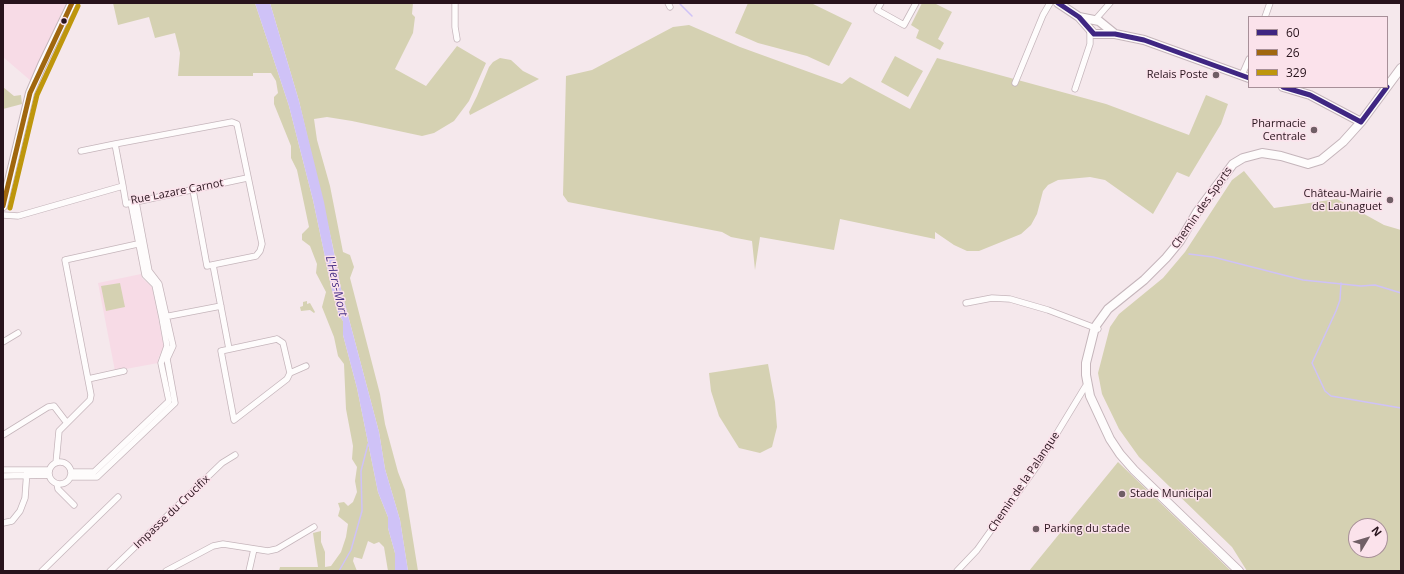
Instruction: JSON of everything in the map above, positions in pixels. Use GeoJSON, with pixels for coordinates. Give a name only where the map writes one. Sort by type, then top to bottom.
{"type":"FeatureCollection","features":[{"type":"Feature","properties":{"kind":"street"},"geometry":{"type":"LineString","coordinates":[[3,206],[30,93],[72,3]]}},
{"type":"Feature","properties":{"kind":"street"},"geometry":{"type":"LineString","coordinates":[[455,3],[455,27],[457,39]]}},
{"type":"Feature","properties":{"kind":"street"},"geometry":{"type":"LineString","coordinates":[[880,3],[877,10],[904,25],[916,3]]}},
{"type":"Feature","properties":{"kind":"street"},"geometry":{"type":"LineString","coordinates":[[1015,83],[1042,16],[1050,3]]}},
{"type":"Feature","properties":{"kind":"street"},"geometry":{"type":"LineString","coordinates":[[1058,3],[1079,17],[1094,34],[1116,34],[1169,47],[1245,77],[1248,64]]}},
{"type":"Feature","properties":{"kind":"street"},"geometry":{"type":"LineString","coordinates":[[1075,90],[1090,44],[1090,24],[1106,9],[1110,3]]}},
{"type":"Feature","properties":{"kind":"street"},"geometry":{"type":"LineString","coordinates":[[1265,16],[1270,3]]}},
{"type":"Feature","properties":{"kind":"street"},"geometry":{"type":"LineString","coordinates":[[1090,44],[1104,29],[1103,24],[1106,9]]}},
{"type":"Feature","properties":{"kind":"street"},"geometry":{"type":"LineString","coordinates":[[1079,17],[1100,20],[1116,34]]}},
{"type":"Feature","properties":{"kind":"street","name":"Chemin des Sports"},"geometry":{"type":"LineString","coordinates":[[1388,86],[1401,68]]}},
{"type":"Feature","properties":{"kind":"street"},"geometry":{"type":"LineString","coordinates":[[1286,88],[1310,96],[1361,122]]}},
{"type":"Feature","properties":{"kind":"street","name":"Chemin des Sports"},"geometry":{"type":"LineString","coordinates":[[1239,571],[1123,458],[1107,433],[1093,404],[1086,375],[1096,328],[1116,304],[1166,258],[1180,241],[1197,212],[1233,164],[1243,158],[1262,153],[1281,156],[1308,164],[1315,163],[1333,151],[1361,122],[1386,88]]}},
{"type":"Feature","properties":{"kind":"street"},"geometry":{"type":"LineString","coordinates":[[81,150],[232,122],[237,124],[247,178],[262,244],[260,251],[256,256],[207,266],[193,190]]}},
{"type":"Feature","properties":{"kind":"street"},"geometry":{"type":"LineString","coordinates":[[115,144],[123,186]]}},
{"type":"Feature","properties":{"kind":"street","name":"Rue Lazare Carnot"},"geometry":{"type":"LineString","coordinates":[[3,215],[18,216],[123,186],[126,204],[247,178]]}},
{"type":"Feature","properties":{"kind":"street"},"geometry":{"type":"LineString","coordinates":[[71,474],[97,477],[174,403],[167,359],[172,346],[155,285],[144,274],[141,243],[133,203]]}},
{"type":"Feature","properties":{"kind":"street"},"geometry":{"type":"LineString","coordinates":[[3,476],[26,477],[49,473],[56,463],[58,431],[90,400],[88,379],[65,260],[141,243]]}},
{"type":"Feature","properties":{"kind":"street"},"geometry":{"type":"LineString","coordinates":[[213,265],[229,349]]}},
{"type":"Feature","properties":{"kind":"street"},"geometry":{"type":"LineString","coordinates":[[966,303],[992,298],[1010,299],[1048,310],[1096,328]]}},
{"type":"Feature","properties":{"kind":"street"},"geometry":{"type":"LineString","coordinates":[[164,317],[221,306]]}},
{"type":"Feature","properties":{"kind":"street"},"geometry":{"type":"LineString","coordinates":[[3,342],[18,333]]}},
{"type":"Feature","properties":{"kind":"street"},"geometry":{"type":"LineString","coordinates":[[277,339],[280,340],[283,343],[290,373],[287,379],[234,420],[221,351],[229,349],[277,339]]}},
{"type":"Feature","properties":{"kind":"street"},"geometry":{"type":"LineString","coordinates":[[290,373],[306,366]]}},
{"type":"Feature","properties":{"kind":"street"},"geometry":{"type":"LineString","coordinates":[[88,379],[124,371]]}},
{"type":"Feature","properties":{"kind":"street","name":"Chemin de la Palanque"},"geometry":{"type":"LineString","coordinates":[[956,571],[978,550],[1037,466],[1085,387]]}},
{"type":"Feature","properties":{"kind":"street"},"geometry":{"type":"LineString","coordinates":[[3,435],[48,407],[54,406],[67,423]]}},
{"type":"Feature","properties":{"kind":"street","name":"Impasse du Crucifix"},"geometry":{"type":"LineString","coordinates":[[110,571],[222,463],[235,455]]}},
{"type":"Feature","properties":{"kind":"street"},"geometry":{"type":"LineString","coordinates":[[56,463],[60,462],[67,464],[71,474]]}},
{"type":"Feature","properties":{"kind":"street"},"geometry":{"type":"LineString","coordinates":[[3,470],[27,470],[49,473]]}},
{"type":"Feature","properties":{"kind":"street"},"geometry":{"type":"LineString","coordinates":[[3,523],[12,521],[20,511],[25,498],[27,470]]}},
{"type":"Feature","properties":{"kind":"street"},"geometry":{"type":"LineString","coordinates":[[49,473],[52,480],[57,484],[58,489],[74,505]]}},
{"type":"Feature","properties":{"kind":"street"},"geometry":{"type":"LineString","coordinates":[[57,484],[65,483],[71,474]]}},
{"type":"Feature","properties":{"kind":"street"},"geometry":{"type":"LineString","coordinates":[[42,571],[118,497]]}},
{"type":"Feature","properties":{"kind":"street"},"geometry":{"type":"LineString","coordinates":[[166,571],[213,546],[223,544],[268,551],[277,550],[314,527]]}},
{"type":"Feature","properties":{"kind":"street"},"geometry":{"type":"LineString","coordinates":[[249,571],[254,549]]}},
{"type":"Feature","properties":{"kind":"shaded area"},"geometry":{"type":"Polygon","coordinates":[[[3,3],[66,3],[31,81],[3,57],[3,3]]]}},
{"type":"Feature","properties":{"kind":"shaded area"},"geometry":{"type":"Polygon","coordinates":[[[113,3],[255,3],[289,106],[313,200],[332,290],[336,300],[338,313],[343,321],[343,335],[357,388],[378,492],[388,517],[388,528],[395,553],[395,571],[388,571],[384,547],[379,542],[374,544],[368,541],[362,559],[354,557],[353,561],[357,571],[279,571],[280,567],[318,567],[313,533],[321,531],[321,542],[325,552],[325,567],[331,566],[341,552],[346,537],[348,524],[338,516],[340,509],[338,503],[344,502],[348,506],[353,502],[357,492],[355,481],[357,467],[352,459],[353,446],[346,409],[344,364],[338,356],[334,337],[322,307],[326,292],[316,273],[317,264],[310,246],[302,240],[302,234],[309,227],[297,170],[291,158],[291,146],[274,104],[274,97],[278,93],[276,81],[271,73],[253,73],[253,76],[178,76],[180,53],[175,33],[155,38],[149,17],[118,25],[113,3]]]}},
{"type":"Feature","properties":{"kind":"shaded area"},"geometry":{"type":"Polygon","coordinates":[[[270,3],[413,3],[412,14],[415,17],[413,33],[395,69],[426,86],[457,46],[486,63],[469,101],[454,121],[434,133],[422,136],[327,117],[314,119],[317,140],[330,186],[343,252],[350,255],[354,267],[350,278],[380,394],[385,424],[398,472],[405,490],[418,571],[408,571],[400,520],[385,469],[379,432],[341,289],[333,247],[299,101],[270,3]]]}},
{"type":"Feature","properties":{"kind":"shaded area"},"geometry":{"type":"Polygon","coordinates":[[[748,3],[811,3],[852,23],[829,66],[807,56],[758,43],[735,33],[748,3]]]}},
{"type":"Feature","properties":{"kind":"shaded area"},"geometry":{"type":"Polygon","coordinates":[[[922,3],[934,3],[952,12],[938,39],[944,43],[940,50],[916,38],[919,30],[911,25],[922,3]]]}},
{"type":"Feature","properties":{"kind":"shaded area"},"geometry":{"type":"Polygon","coordinates":[[[689,25],[740,47],[842,84],[850,77],[910,109],[937,58],[1106,104],[1189,135],[1206,95],[1228,104],[1221,124],[1189,177],[1177,172],[1153,214],[1105,180],[1090,177],[1058,180],[1048,185],[1043,191],[1037,214],[1031,225],[1021,234],[979,251],[967,251],[954,245],[935,232],[935,239],[840,219],[834,250],[760,237],[755,270],[752,241],[731,237],[722,232],[568,202],[563,195],[566,76],[592,70],[673,27],[689,25]]]}},
{"type":"Feature","properties":{"kind":"shaded area"},"geometry":{"type":"Polygon","coordinates":[[[895,56],[923,71],[908,97],[881,82],[895,56]]]}},
{"type":"Feature","properties":{"kind":"shaded area"},"geometry":{"type":"Polygon","coordinates":[[[500,58],[511,60],[523,71],[539,79],[470,115],[469,112],[489,67],[493,62],[500,58]]]}},
{"type":"Feature","properties":{"kind":"shaded area"},"geometry":{"type":"Polygon","coordinates":[[[3,87],[14,96],[21,95],[22,104],[3,109],[3,87]]]}},
{"type":"Feature","properties":{"kind":"shaded area"},"geometry":{"type":"Polygon","coordinates":[[[1244,171],[1274,208],[1337,199],[1384,225],[1401,230],[1401,571],[1247,571],[1232,547],[1139,457],[1119,429],[1102,394],[1098,373],[1110,327],[1119,314],[1163,278],[1185,252],[1232,180],[1244,171]]]}},
{"type":"Feature","properties":{"kind":"shaded area"},"geometry":{"type":"Polygon","coordinates":[[[141,274],[142,278],[152,287],[164,346],[158,359],[158,363],[115,371],[98,283],[141,274]]]}},
{"type":"Feature","properties":{"kind":"shaded area"},"geometry":{"type":"Polygon","coordinates":[[[120,283],[125,307],[106,311],[101,286],[120,283]]]}},
{"type":"Feature","properties":{"kind":"shaded area"},"geometry":{"type":"Polygon","coordinates":[[[307,301],[307,304],[310,303],[315,312],[314,313],[310,310],[301,311],[300,307],[303,306],[303,302],[307,301]]]}},
{"type":"Feature","properties":{"kind":"shaded area"},"geometry":{"type":"Polygon","coordinates":[[[768,364],[775,402],[777,427],[772,447],[760,453],[739,448],[719,416],[711,391],[709,373],[768,364]]]}},
{"type":"Feature","properties":{"kind":"shaded area","name":"Stade Municipal"},"geometry":{"type":"Polygon","coordinates":[[[1118,462],[1231,571],[1029,571],[1118,462]]]}},
{"type":"Feature","properties":{"kind":"water","name":"L'Hers-Mort"},"geometry":{"type":"Polygon","coordinates":[[[255,3],[270,3],[299,101],[324,202],[341,289],[379,432],[385,469],[400,520],[408,571],[395,571],[395,553],[388,528],[388,517],[378,492],[357,388],[343,335],[343,321],[338,313],[336,300],[332,290],[313,200],[289,106],[255,3]]]}},
{"type":"Feature","properties":{"kind":"waterway"},"geometry":{"type":"LineString","coordinates":[[679,3],[692,16]]}},
{"type":"Feature","properties":{"kind":"waterway"},"geometry":{"type":"LineString","coordinates":[[1189,254],[1213,257],[1303,280],[1361,286],[1375,285],[1401,293]]}},
{"type":"Feature","properties":{"kind":"waterway"},"geometry":{"type":"LineString","coordinates":[[1341,283],[1340,300],[1312,363],[1325,391],[1331,396],[1401,408]]}},
{"type":"Feature","properties":{"kind":"waterway"},"geometry":{"type":"LineString","coordinates":[[339,571],[351,550],[362,511],[361,471],[368,444]]}},
{"type":"Feature","properties":{"kind":"transit line","name":"26"},"geometry":{"type":"LineString","coordinates":[[3,206],[30,93],[72,3]]}},
{"type":"Feature","properties":{"kind":"transit line","name":"60"},"geometry":{"type":"LineString","coordinates":[[1058,3],[1079,17],[1094,34],[1115,34],[1144,40],[1248,78]]}},
{"type":"Feature","properties":{"kind":"transit line","name":"329"},"geometry":{"type":"LineString","coordinates":[[10,208],[37,95],[78,6]]}},
{"type":"Feature","properties":{"kind":"transit line","name":"60"},"geometry":{"type":"LineString","coordinates":[[1286,88],[1310,95],[1361,122]]}},
{"type":"Feature","properties":{"kind":"transit line","name":"60"},"geometry":{"type":"LineString","coordinates":[[1361,122],[1386,88]]}},
{"type":"Feature","properties":{"kind":"place","name":"Relais Poste"},"geometry":{"type":"Point","coordinates":[1216,75]}},
{"type":"Feature","properties":{"kind":"place","name":"Pharmacie Centrale"},"geometry":{"type":"Point","coordinates":[1314,130]}},
{"type":"Feature","properties":{"kind":"place","name":"Château-Mairie de Launaguet"},"geometry":{"type":"Point","coordinates":[1390,200]}},
{"type":"Feature","properties":{"kind":"place","name":"Stade Municipal"},"geometry":{"type":"Point","coordinates":[1122,494]}},
{"type":"Feature","properties":{"kind":"place","name":"Parking du stade"},"geometry":{"type":"Point","coordinates":[1036,529]}}]}
